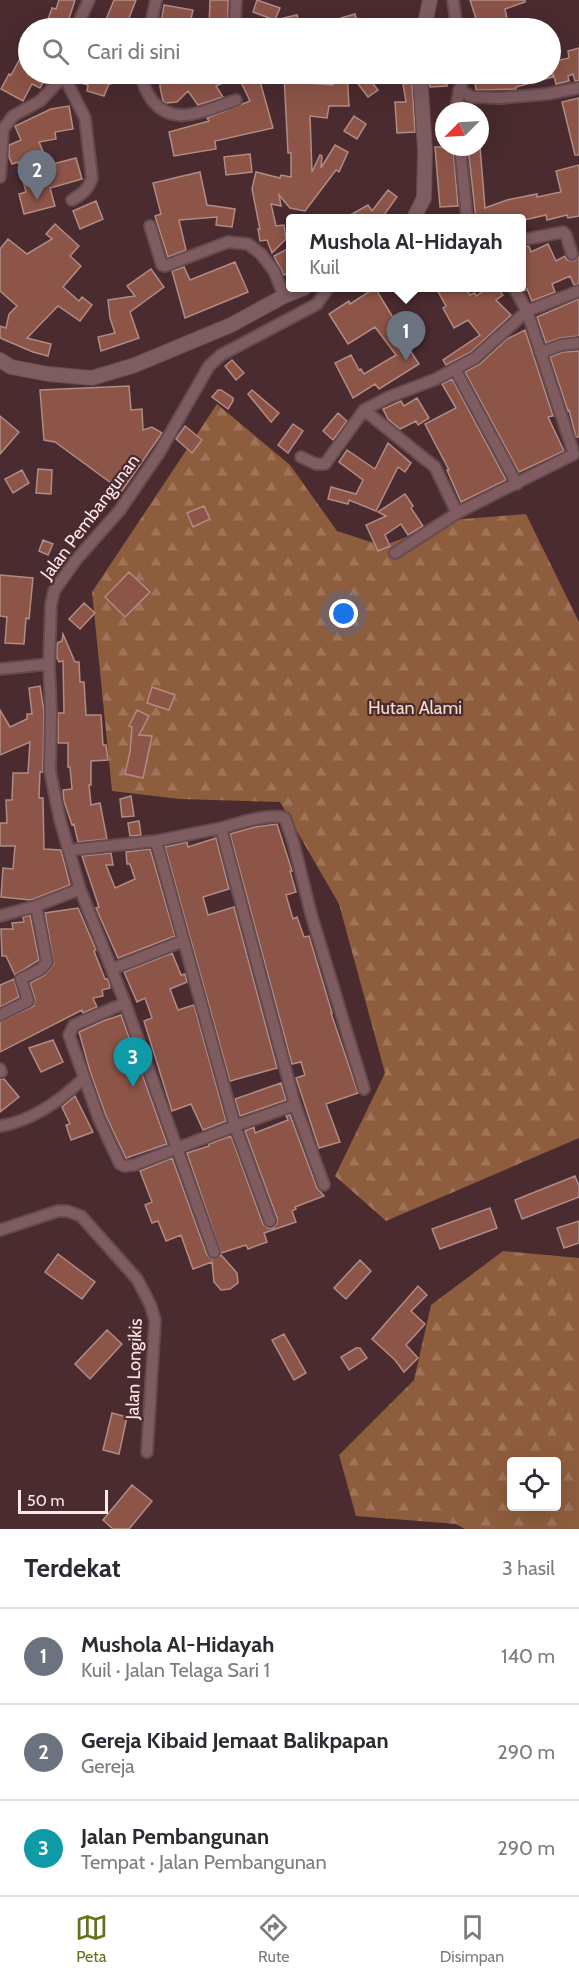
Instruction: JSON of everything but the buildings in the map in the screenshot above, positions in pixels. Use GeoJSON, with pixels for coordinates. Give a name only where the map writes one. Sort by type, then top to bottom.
{"type":"FeatureCollection","features":[{"type":"Feature","properties":{"kind":"street"},"geometry":{"type":"LineString","coordinates":[[81,18],[89,0]]}},
{"type":"Feature","properties":{"kind":"street"},"geometry":{"type":"LineString","coordinates":[[152,18],[156,0]]}},
{"type":"Feature","properties":{"kind":"street"},"geometry":{"type":"LineString","coordinates":[[235,18],[236,0]]}},
{"type":"Feature","properties":{"kind":"street"},"geometry":{"type":"LineString","coordinates":[[426,18],[430,0]]}},
{"type":"Feature","properties":{"kind":"street"},"geometry":{"type":"LineString","coordinates":[[453,0],[456,18]]}},
{"type":"Feature","properties":{"kind":"street"},"geometry":{"type":"LineString","coordinates":[[0,177],[3,129],[14,116],[40,101],[56,84]]}},
{"type":"Feature","properties":{"kind":"street"},"geometry":{"type":"LineString","coordinates":[[68,84],[85,118],[92,178],[83,194],[72,200]]}},
{"type":"Feature","properties":{"kind":"street"},"geometry":{"type":"LineString","coordinates":[[143,84],[156,104],[171,114],[189,116],[236,100]]}},
{"type":"Feature","properties":{"kind":"street"},"geometry":{"type":"LineString","coordinates":[[416,214],[424,198],[425,150],[421,84]]}},
{"type":"Feature","properties":{"kind":"street"},"geometry":{"type":"LineString","coordinates":[[458,102],[462,84]]}},
{"type":"Feature","properties":{"kind":"street"},"geometry":{"type":"LineString","coordinates":[[459,90],[472,97],[500,98],[547,94],[579,88]]}},
{"type":"Feature","properties":{"kind":"street"},"geometry":{"type":"LineString","coordinates":[[461,156],[467,214]]}},
{"type":"Feature","properties":{"kind":"street"},"geometry":{"type":"LineString","coordinates":[[150,226],[162,265],[165,266],[228,242],[248,244],[261,254],[274,271],[284,296]]}},
{"type":"Feature","properties":{"kind":"street"},"geometry":{"type":"LineString","coordinates":[[526,239],[563,232],[572,254]]}},
{"type":"Feature","properties":{"kind":"street"},"geometry":{"type":"LineString","coordinates":[[301,457],[320,465],[325,464],[363,410],[388,396],[436,379],[475,358],[527,311],[579,291]]}},
{"type":"Feature","properties":{"kind":"street"},"geometry":{"type":"LineString","coordinates":[[0,360],[11,367],[48,374],[92,378],[135,365],[231,325],[294,292]]}},
{"type":"Feature","properties":{"kind":"street","name":"Jalan Pembangunan"},"geometry":{"type":"LineString","coordinates":[[214,1252],[125,1003],[80,889],[60,820],[50,771],[51,604],[54,591],[76,560],[120,510],[159,453],[208,366],[221,355],[316,304],[325,292]]}},
{"type":"Feature","properties":{"kind":"street"},"geometry":{"type":"LineString","coordinates":[[395,553],[457,513],[577,453],[540,354],[527,311],[516,292]]}},
{"type":"Feature","properties":{"kind":"street"},"geometry":{"type":"LineString","coordinates":[[540,354],[567,344],[579,343]]}},
{"type":"Feature","properties":{"kind":"street"},"geometry":{"type":"LineString","coordinates":[[455,369],[517,484]]}},
{"type":"Feature","properties":{"kind":"street"},"geometry":{"type":"LineString","coordinates":[[363,410],[435,467],[457,513]]}},
{"type":"Feature","properties":{"kind":"street"},"geometry":{"type":"LineString","coordinates":[[0,669],[49,664]]}},
{"type":"Feature","properties":{"kind":"street"},"geometry":{"type":"LineString","coordinates":[[70,850],[156,841],[279,815],[285,818],[294,844],[311,914],[364,1089]]}},
{"type":"Feature","properties":{"kind":"street"},"geometry":{"type":"LineString","coordinates":[[222,828],[295,1105],[324,1185]]}},
{"type":"Feature","properties":{"kind":"street"},"geometry":{"type":"LineString","coordinates":[[156,841],[235,1126],[270,1221]]}},
{"type":"Feature","properties":{"kind":"street"},"geometry":{"type":"LineString","coordinates":[[0,916],[36,906],[80,889]]}},
{"type":"Feature","properties":{"kind":"street"},"geometry":{"type":"LineString","coordinates":[[0,1015],[28,1001],[21,979],[41,969],[47,962],[36,906]]}},
{"type":"Feature","properties":{"kind":"street"},"geometry":{"type":"LineString","coordinates":[[112,969],[183,940]]}},
{"type":"Feature","properties":{"kind":"street"},"geometry":{"type":"LineString","coordinates":[[125,1003],[74,1025],[69,1035],[99,1119],[120,1164],[126,1167],[134,1165],[295,1105]]}},
{"type":"Feature","properties":{"kind":"street"},"geometry":{"type":"LineString","coordinates":[[0,1126],[14,1124],[35,1114],[54,1103],[84,1078]]}},
{"type":"Feature","properties":{"kind":"street","name":"Jalan Longikis"},"geometry":{"type":"LineString","coordinates":[[0,1230],[57,1211],[74,1213],[81,1216],[144,1289],[155,1320],[147,1452]]}},
{"type":"Feature","properties":{"kind":"green space","name":"Hutan Alami"},"geometry":{"type":"Polygon","coordinates":[[[217,404],[290,465],[337,531],[383,546],[450,520],[526,514],[579,622],[579,1138],[386,1221],[335,1176],[385,1073],[339,904],[280,802],[179,799],[112,791],[92,592],[217,404]]]}},
{"type":"Feature","properties":{"kind":"green space"},"geometry":{"type":"Polygon","coordinates":[[[503,1251],[579,1258],[579,1529],[465,1529],[456,1524],[356,1516],[339,1455],[414,1380],[431,1305],[503,1251]]]}},
{"type":"Feature","properties":{"kind":"place","name":"Gereja Kibaid Jemaat Balikpapan"},"geometry":{"type":"Point","coordinates":[37,200]}},
{"type":"Feature","properties":{"kind":"place","name":"Mushola Al-Hidayah"},"geometry":{"type":"Point","coordinates":[406,361]}},
{"type":"Feature","properties":{"kind":"place","name":"Jalan Pembangunan"},"geometry":{"type":"Point","coordinates":[133,1087]}}]}
